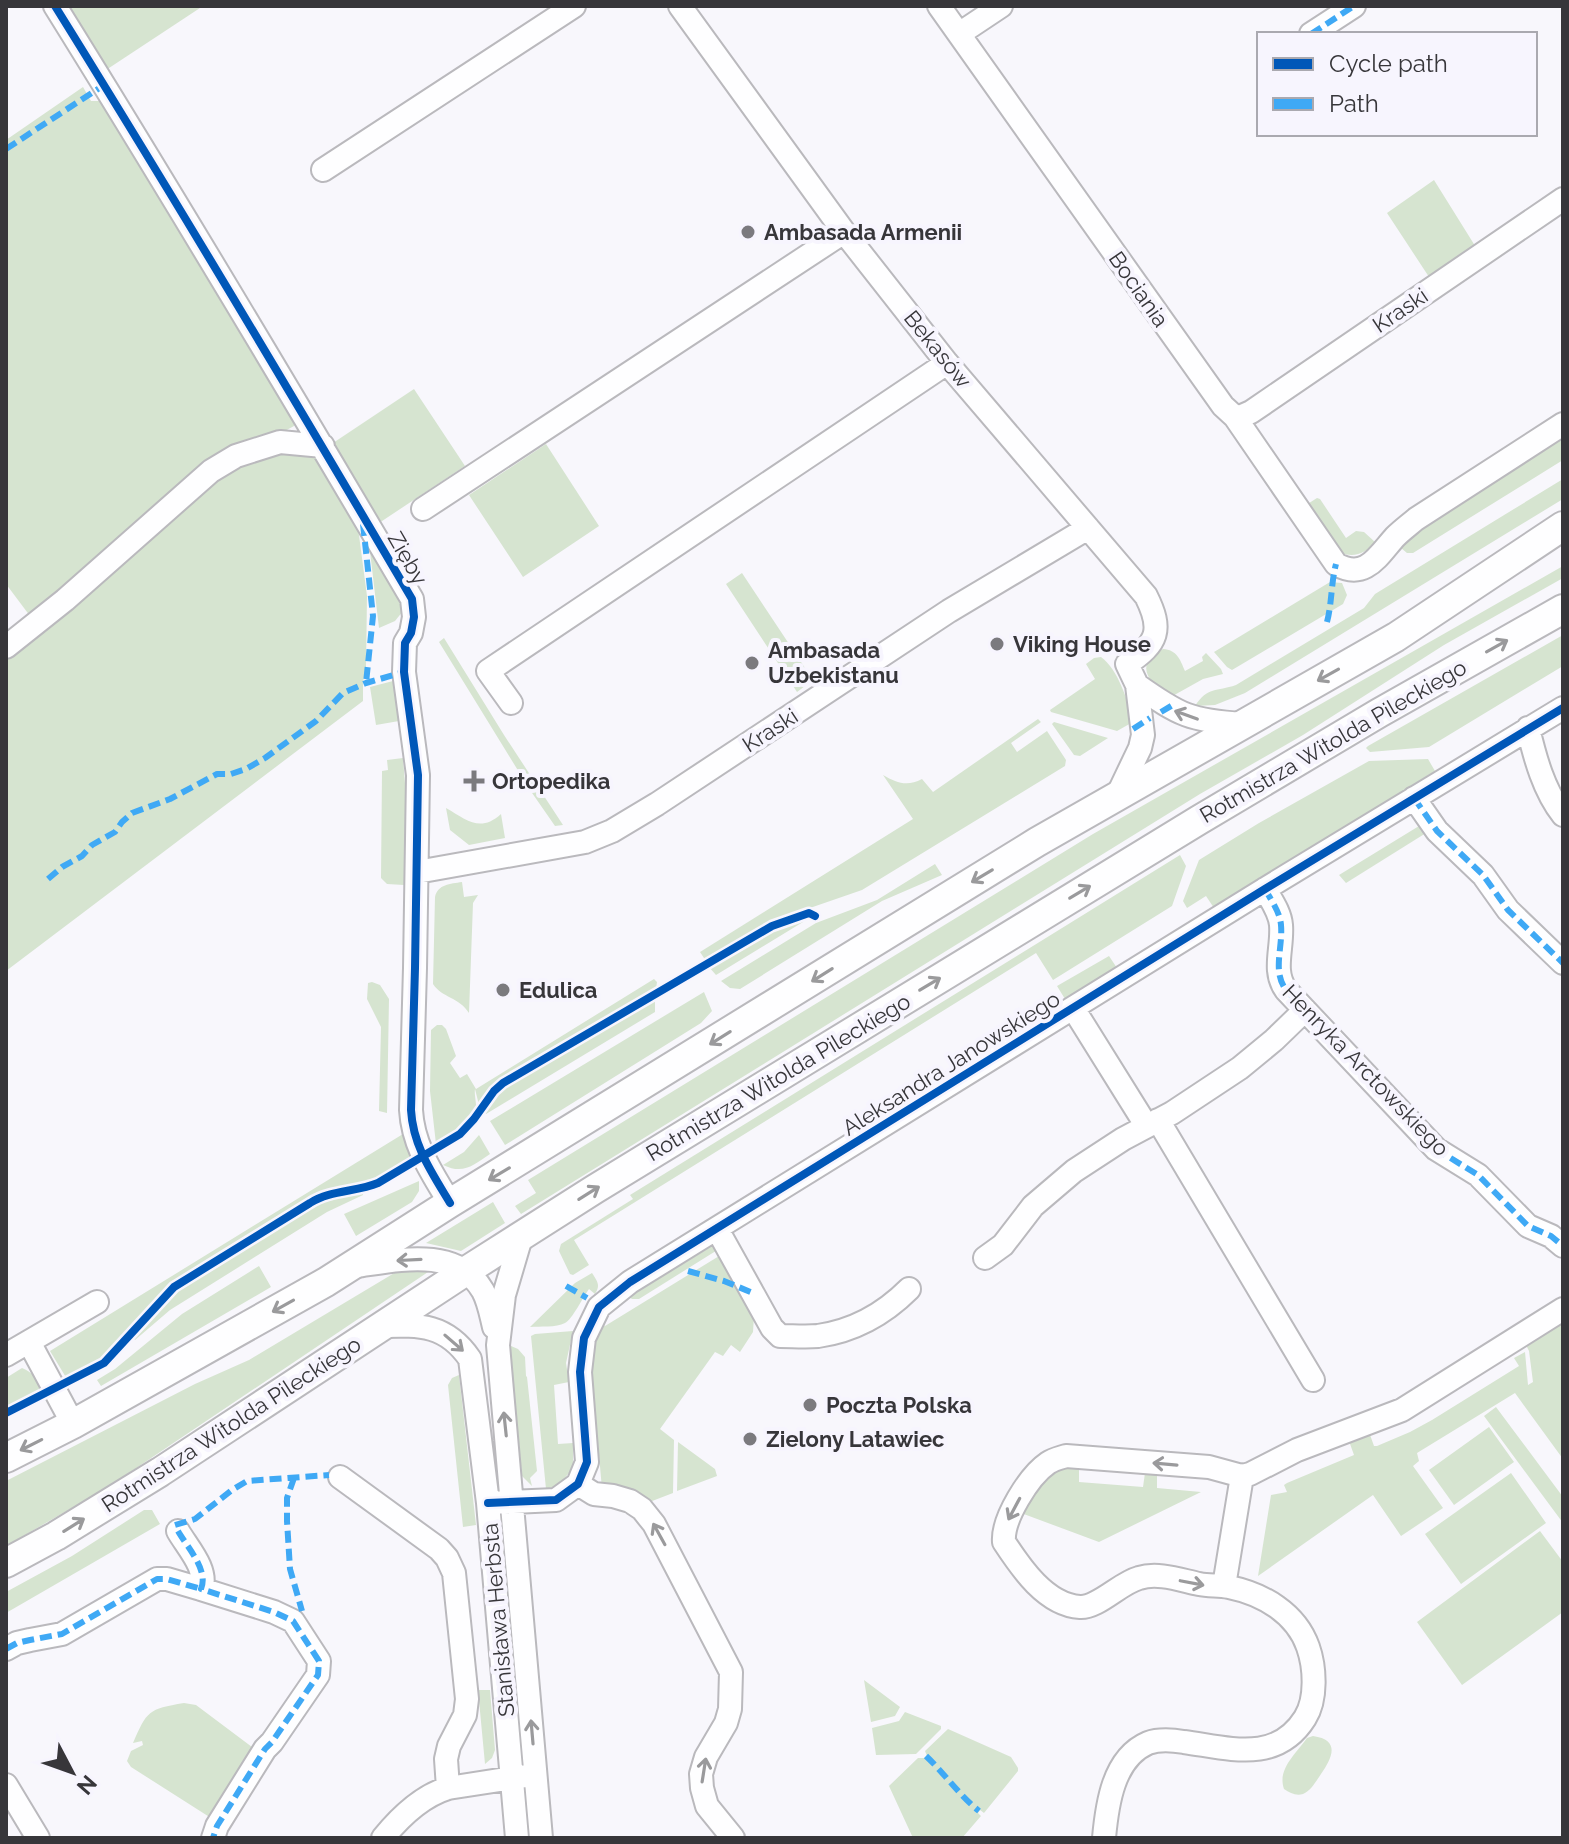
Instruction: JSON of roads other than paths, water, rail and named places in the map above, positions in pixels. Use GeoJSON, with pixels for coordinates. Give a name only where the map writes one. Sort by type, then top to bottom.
{"type":"FeatureCollection","features":[{"type":"Feature","properties":{"kind":"main road"},"geometry":{"type":"LineString","coordinates":[[1396,637],[1563,526]]}},
{"type":"Feature","properties":{"kind":"main road"},"geometry":{"type":"LineString","coordinates":[[6,1458],[73,1424],[351,1267],[450,1203],[1118,794],[1563,544]]}},
{"type":"Feature","properties":{"kind":"main road","name":"Rotmistrza Witolda Pileckiego"},"geometry":{"type":"LineString","coordinates":[[6,1563],[160,1472],[522,1234],[1199,820],[1563,609]]}},
{"type":"Feature","properties":{"kind":"street","name":"Zięby"},"geometry":{"type":"LineString","coordinates":[[55,6],[158,170],[412,599],[414,617],[405,643],[404,672],[418,775],[412,1125],[422,1157],[450,1203]]}},
{"type":"Feature","properties":{"kind":"street"},"geometry":{"type":"LineString","coordinates":[[323,170],[574,6]]}},
{"type":"Feature","properties":{"kind":"street","name":"Bekasów"},"geometry":{"type":"LineString","coordinates":[[680,6],[844,232],[947,363],[1137,584],[1153,609],[1157,623],[1153,639],[1127,664],[1137,685],[1143,735],[1118,794]]}},
{"type":"Feature","properties":{"kind":"street","name":"Bociania"},"geometry":{"type":"LineString","coordinates":[[939,6],[1223,406],[1235,417],[1336,564],[1343,568],[1367,567],[1416,519],[1563,424]]}},
{"type":"Feature","properties":{"kind":"street"},"geometry":{"type":"LineString","coordinates":[[959,34],[1001,6]]}},
{"type":"Feature","properties":{"kind":"street"},"geometry":{"type":"LineString","coordinates":[[1314,32],[1354,6]]}},
{"type":"Feature","properties":{"kind":"street","name":"Kraski"},"geometry":{"type":"LineString","coordinates":[[1235,417],[1251,412],[1563,199]]}},
{"type":"Feature","properties":{"kind":"street"},"geometry":{"type":"LineString","coordinates":[[423,509],[844,232]]}},
{"type":"Feature","properties":{"kind":"street"},"geometry":{"type":"LineString","coordinates":[[511,703],[488,671],[947,363]]}},
{"type":"Feature","properties":{"kind":"street"},"geometry":{"type":"LineString","coordinates":[[6,647],[65,600],[211,471],[236,456],[280,442],[323,446]]}},
{"type":"Feature","properties":{"kind":"street","name":"Kraski"},"geometry":{"type":"LineString","coordinates":[[417,872],[597,838],[628,822],[785,721],[949,611],[1088,528]]}},
{"type":"Feature","properties":{"kind":"street"},"geometry":{"type":"LineString","coordinates":[[1137,685],[1168,707],[1189,717],[1243,724]]}},
{"type":"Feature","properties":{"kind":"street","name":"Aleksandra Janowskiego"},"geometry":{"type":"LineString","coordinates":[[578,1484],[587,1462],[580,1372],[584,1338],[599,1307],[630,1282],[1563,708]]}},
{"type":"Feature","properties":{"kind":"street"},"geometry":{"type":"LineString","coordinates":[[1528,728],[1547,789],[1563,815]]}},
{"type":"Feature","properties":{"kind":"street"},"geometry":{"type":"LineString","coordinates":[[1414,798],[1437,831],[1483,875],[1508,910],[1563,963]]}},
{"type":"Feature","properties":{"kind":"street","name":"Henryka Arctowskiego"},"geometry":{"type":"LineString","coordinates":[[1265,889],[1282,927],[1280,981],[1436,1149],[1478,1175],[1528,1226],[1551,1236],[1563,1246]]}},
{"type":"Feature","properties":{"kind":"street"},"geometry":{"type":"LineString","coordinates":[[1073,1008],[1152,1122],[1313,1380]]}},
{"type":"Feature","properties":{"kind":"street"},"geometry":{"type":"LineString","coordinates":[[985,1258],[1003,1245],[1033,1206],[1074,1171],[1152,1122],[1172,1113],[1251,1059],[1305,1010]]}},
{"type":"Feature","properties":{"kind":"street"},"geometry":{"type":"LineString","coordinates":[[717,1229],[772,1328],[780,1336],[816,1336],[846,1330],[871,1319],[909,1289]]}},
{"type":"Feature","properties":{"kind":"street","name":"Stanisława Herbsta"},"geometry":{"type":"LineString","coordinates":[[498,1345],[504,1295],[522,1234]]}},
{"type":"Feature","properties":{"kind":"street"},"geometry":{"type":"LineString","coordinates":[[351,1267],[421,1259],[451,1263],[466,1271]]}},
{"type":"Feature","properties":{"kind":"street","name":"Stanisława Herbsta"},"geometry":{"type":"LineString","coordinates":[[466,1271],[485,1293],[498,1345],[541,1838]]}},
{"type":"Feature","properties":{"kind":"street"},"geometry":{"type":"LineString","coordinates":[[6,1355],[97,1302]]}},
{"type":"Feature","properties":{"kind":"street"},"geometry":{"type":"LineString","coordinates":[[1104,1838],[1118,1771],[1127,1758],[1148,1743],[1171,1740],[1257,1750],[1284,1740],[1301,1724],[1309,1711],[1313,1683],[1310,1653],[1297,1626],[1285,1612],[1268,1601],[1224,1586],[1205,1586],[1150,1575],[1127,1581],[1093,1605],[1079,1607],[1056,1601],[1035,1581],[1004,1542],[1005,1529],[1022,1494],[1036,1475],[1044,1466],[1066,1456],[1209,1467],[1242,1476],[1256,1472],[1297,1450],[1402,1410],[1563,1309]]}},
{"type":"Feature","properties":{"kind":"street","name":"Stanisława Herbsta"},"geometry":{"type":"LineString","coordinates":[[381,1326],[413,1325],[434,1329],[454,1341],[470,1359],[488,1503],[517,1838]]}},
{"type":"Feature","properties":{"kind":"street"},"geometry":{"type":"LineString","coordinates":[[29,1342],[73,1424]]}},
{"type":"Feature","properties":{"kind":"street"},"geometry":{"type":"LineString","coordinates":[[1224,1586],[1242,1476]]}},
{"type":"Feature","properties":{"kind":"street"},"geometry":{"type":"LineString","coordinates":[[340,1477],[439,1549],[451,1564],[467,1699],[465,1715],[446,1759],[448,1788]]}},
{"type":"Feature","properties":{"kind":"street"},"geometry":{"type":"LineString","coordinates":[[488,1503],[556,1500],[578,1484],[594,1494],[630,1501],[642,1509],[654,1524],[731,1672],[730,1709],[726,1723],[706,1757],[701,1774],[707,1806],[733,1838]]}},
{"type":"Feature","properties":{"kind":"street"},"geometry":{"type":"LineString","coordinates":[[178,1531],[203,1573],[201,1589]]}},
{"type":"Feature","properties":{"kind":"street"},"geometry":{"type":"LineString","coordinates":[[6,1649],[17,1643],[62,1634],[157,1579],[201,1589],[293,1621],[319,1665],[318,1675],[265,1749],[217,1826],[213,1838]]}},
{"type":"Feature","properties":{"kind":"street"},"geometry":{"type":"LineString","coordinates":[[383,1838],[394,1824],[437,1791],[535,1775]]}},
{"type":"Feature","properties":{"kind":"street"},"geometry":{"type":"LineString","coordinates":[[6,1785],[38,1838]]}},
{"type":"Feature","properties":{"kind":"place","name":"Ambasada Armenii"},"geometry":{"type":"Point","coordinates":[748,232]}},
{"type":"Feature","properties":{"kind":"place","name":"Viking House"},"geometry":{"type":"Point","coordinates":[997,644]}},
{"type":"Feature","properties":{"kind":"place","name":"Ambasada Uzbekistanu"},"geometry":{"type":"Point","coordinates":[752,663]}},
{"type":"Feature","properties":{"kind":"place","name":"Ortopedika"},"geometry":{"type":"Point","coordinates":[474,781]}},
{"type":"Feature","properties":{"kind":"place","name":"Edulica"},"geometry":{"type":"Point","coordinates":[503,990]}},
{"type":"Feature","properties":{"kind":"place","name":"Poczta Polska"},"geometry":{"type":"Point","coordinates":[810,1405]}},
{"type":"Feature","properties":{"kind":"place","name":"Zielony Latawiec"},"geometry":{"type":"Point","coordinates":[750,1439]}}]}
